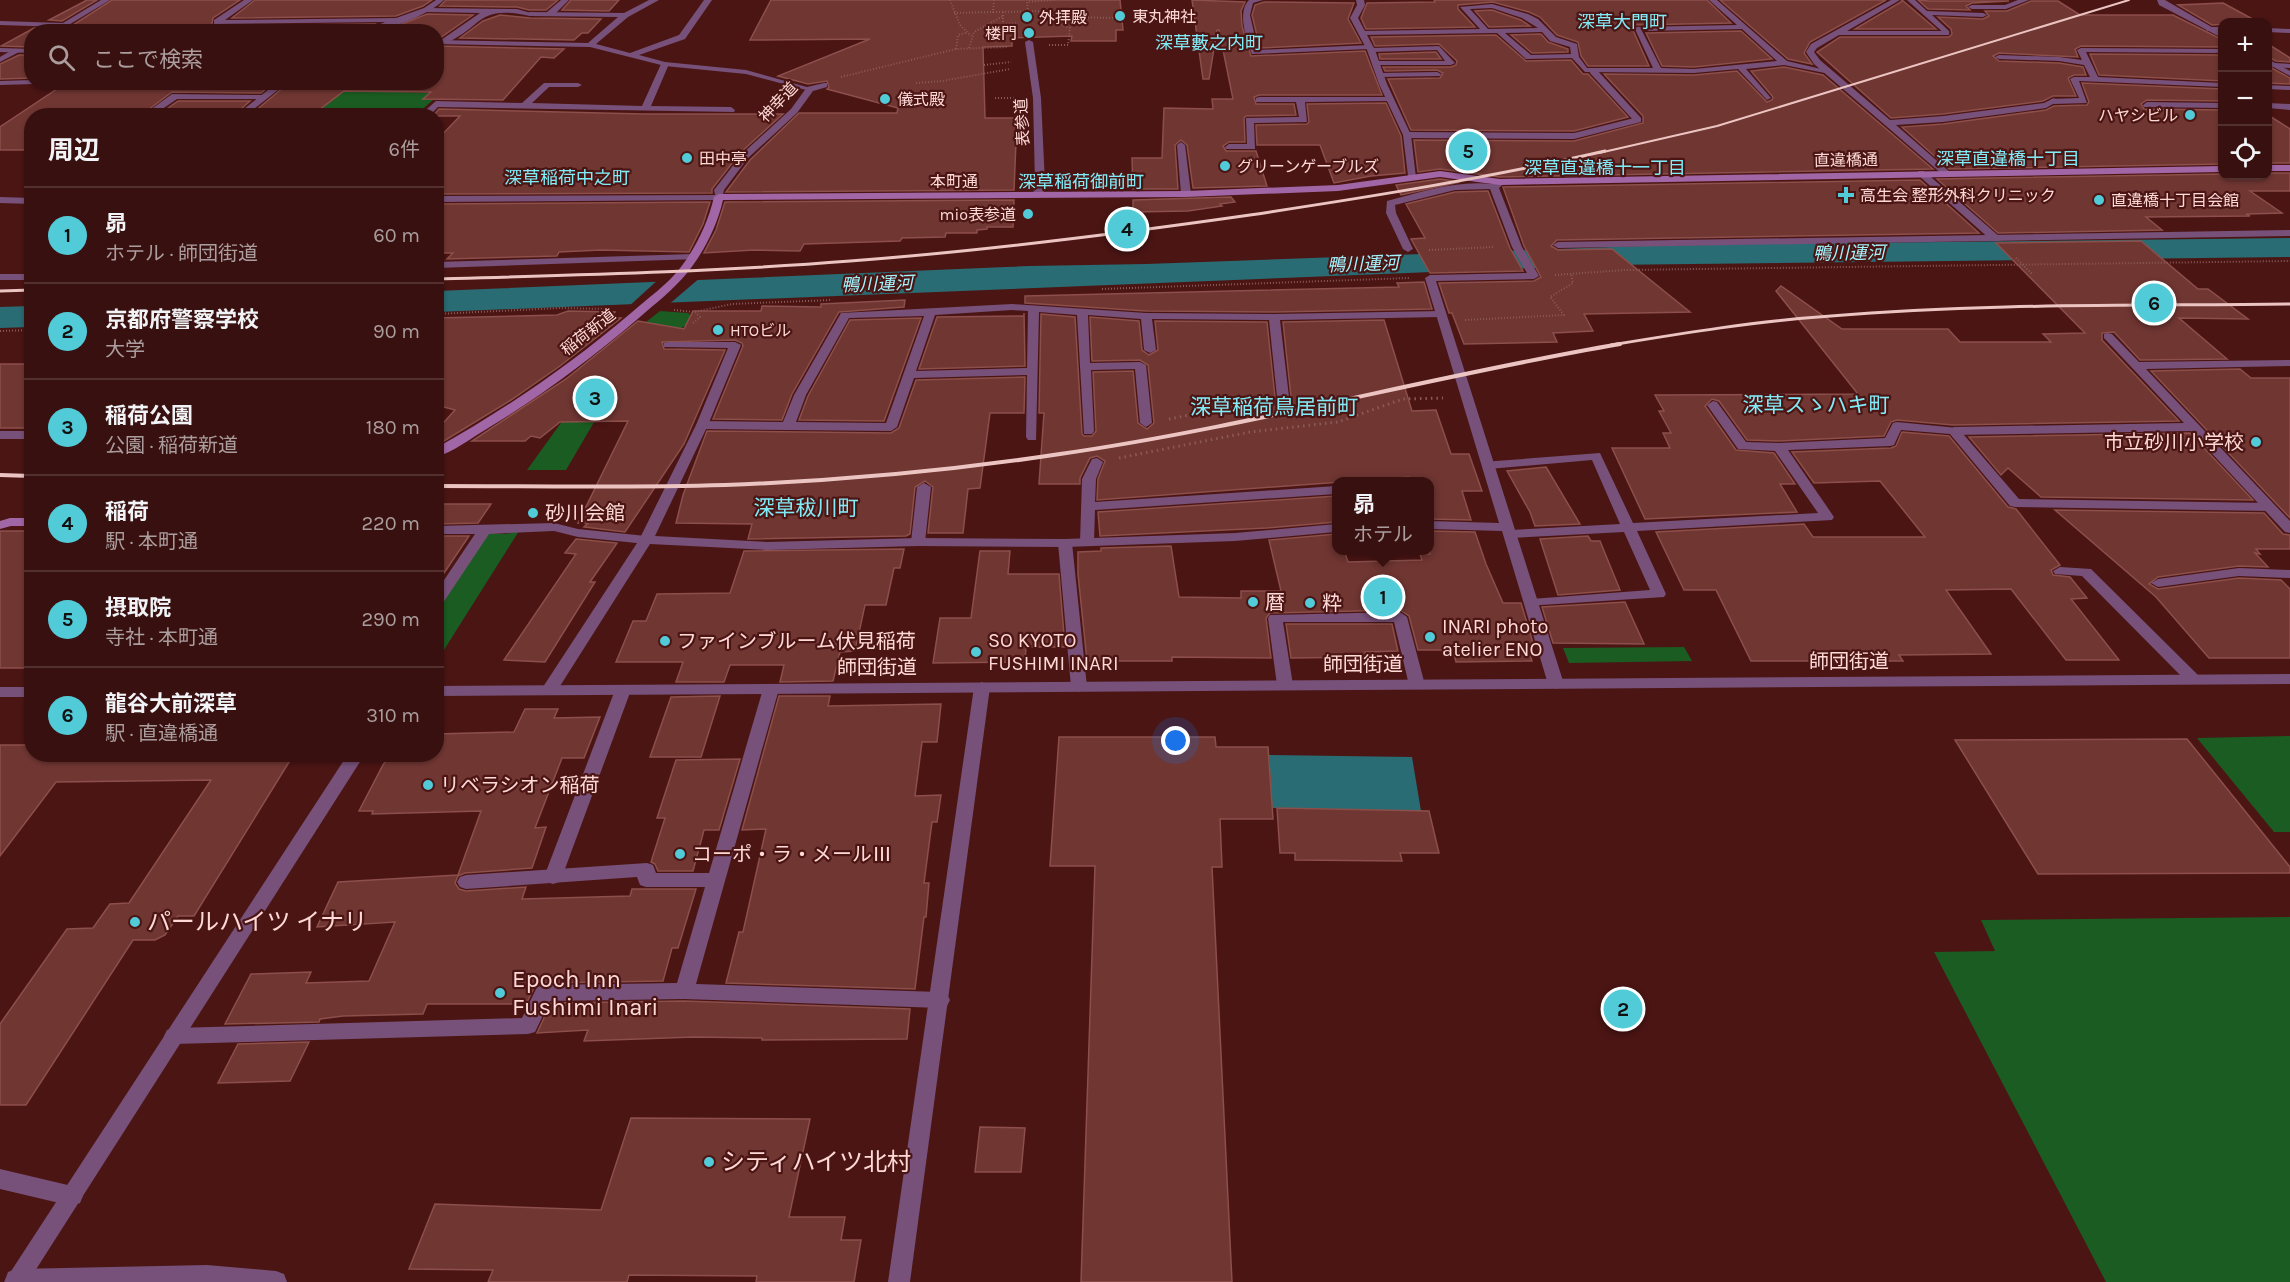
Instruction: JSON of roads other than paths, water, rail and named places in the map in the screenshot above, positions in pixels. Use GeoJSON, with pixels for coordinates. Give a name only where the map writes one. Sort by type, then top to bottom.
{"type":"FeatureCollection","features":[{"type":"Feature","properties":{"kind":"main road"},"geometry":{"type":"LineString","coordinates":[[2272,168],[2290,168]]}},
{"type":"Feature","properties":{"kind":"main road","name":"直違橋通"},"geometry":{"type":"LineString","coordinates":[[1470,177],[1497,184],[1921,173],[2218,169]]}},
{"type":"Feature","properties":{"kind":"main road","name":"本町通"},"geometry":{"type":"LineString","coordinates":[[719,197],[1186,194],[1338,188],[1440,174],[1470,177]]}},
{"type":"Feature","properties":{"kind":"main road","name":"稲荷新道"},"geometry":{"type":"LineString","coordinates":[[444,449],[480,429],[603,344],[678,277],[693,257],[717,207],[719,197]]}},
{"type":"Feature","properties":{"kind":"main road"},"geometry":{"type":"LineString","coordinates":[[0,525],[24,522]]}},
{"type":"Feature","properties":{"kind":"street"},"geometry":{"type":"LineString","coordinates":[[65,24],[106,0]]}},
{"type":"Feature","properties":{"kind":"street"},"geometry":{"type":"LineString","coordinates":[[249,0],[217,22],[394,20]]}},
{"type":"Feature","properties":{"kind":"street"},"geometry":{"type":"LineString","coordinates":[[427,10],[440,0]]}},
{"type":"Feature","properties":{"kind":"street"},"geometry":{"type":"LineString","coordinates":[[550,14],[565,0]]}},
{"type":"Feature","properties":{"kind":"street"},"geometry":{"type":"LineString","coordinates":[[590,45],[626,15],[655,0]]}},
{"type":"Feature","properties":{"kind":"street"},"geometry":{"type":"LineString","coordinates":[[631,55],[682,37],[708,0]]}},
{"type":"Feature","properties":{"kind":"street"},"geometry":{"type":"LineString","coordinates":[[1260,0],[1250,2],[1246,15],[1255,52],[1439,48],[1452,63],[1376,63]]}},
{"type":"Feature","properties":{"kind":"street"},"geometry":{"type":"LineString","coordinates":[[1360,0],[1361,5],[1354,18],[1370,48],[1407,135],[1413,176]]}},
{"type":"Feature","properties":{"kind":"street"},"geometry":{"type":"LineString","coordinates":[[1713,0],[1784,63]]}},
{"type":"Feature","properties":{"kind":"street"},"geometry":{"type":"LineString","coordinates":[[1896,0],[1835,33],[1814,46],[1810,52],[1817,62],[1947,173]]}},
{"type":"Feature","properties":{"kind":"street"},"geometry":{"type":"LineString","coordinates":[[1835,33],[1946,33],[1911,0]]}},
{"type":"Feature","properties":{"kind":"street"},"geometry":{"type":"LineString","coordinates":[[1925,13],[1983,15],[1964,0]]}},
{"type":"Feature","properties":{"kind":"street"},"geometry":{"type":"LineString","coordinates":[[1972,7],[2006,7],[2025,0]]}},
{"type":"Feature","properties":{"kind":"street"},"geometry":{"type":"LineString","coordinates":[[2161,0],[2162,3],[2218,33]]}},
{"type":"Feature","properties":{"kind":"street"},"geometry":{"type":"LineString","coordinates":[[1485,30],[1464,7],[1486,3],[1525,15],[1535,21],[1553,39],[1574,46],[1574,56],[1585,70],[1659,71],[1784,63],[1830,72]]}},
{"type":"Feature","properties":{"kind":"street"},"geometry":{"type":"LineString","coordinates":[[384,24],[427,10],[626,15]]}},
{"type":"Feature","properties":{"kind":"street"},"geometry":{"type":"LineString","coordinates":[[444,39],[487,11]]}},
{"type":"Feature","properties":{"kind":"street"},"geometry":{"type":"LineString","coordinates":[[0,23],[32,24]]}},
{"type":"Feature","properties":{"kind":"street"},"geometry":{"type":"LineString","coordinates":[[1659,71],[1653,61],[1648,43],[1637,29],[1745,27]]}},
{"type":"Feature","properties":{"kind":"street"},"geometry":{"type":"LineString","coordinates":[[2210,29],[2218,29]]}},
{"type":"Feature","properties":{"kind":"street"},"geometry":{"type":"LineString","coordinates":[[1498,30],[1509,42],[1518,45],[1529,57],[1574,56]]}},
{"type":"Feature","properties":{"kind":"street"},"geometry":{"type":"LineString","coordinates":[[1362,33],[1542,30]]}},
{"type":"Feature","properties":{"kind":"street"},"geometry":{"type":"LineString","coordinates":[[2272,30],[2290,31]]}},
{"type":"Feature","properties":{"kind":"street"},"geometry":{"type":"LineString","coordinates":[[444,42],[590,45],[665,64],[746,72],[810,89]]}},
{"type":"Feature","properties":{"kind":"street","name":"表参道"},"geometry":{"type":"LineString","coordinates":[[1029,45],[1033,62],[1039,152],[1038,195]]}},
{"type":"Feature","properties":{"kind":"street"},"geometry":{"type":"LineString","coordinates":[[0,60],[24,47]]}},
{"type":"Feature","properties":{"kind":"street"},"geometry":{"type":"LineString","coordinates":[[0,50],[24,51]]}},
{"type":"Feature","properties":{"kind":"street"},"geometry":{"type":"LineString","coordinates":[[2095,79],[2081,50],[2218,51]]}},
{"type":"Feature","properties":{"kind":"street"},"geometry":{"type":"LineString","coordinates":[[1999,57],[2059,59],[2087,63]]}},
{"type":"Feature","properties":{"kind":"street"},"geometry":{"type":"LineString","coordinates":[[2272,63],[2290,66]]}},
{"type":"Feature","properties":{"kind":"street"},"geometry":{"type":"LineString","coordinates":[[645,109],[665,64]]}},
{"type":"Feature","properties":{"kind":"street"},"geometry":{"type":"LineString","coordinates":[[2272,64],[2290,74]]}},
{"type":"Feature","properties":{"kind":"street"},"geometry":{"type":"LineString","coordinates":[[1739,66],[1767,98]]}},
{"type":"Feature","properties":{"kind":"street"},"geometry":{"type":"LineString","coordinates":[[1407,135],[1574,136],[1638,120],[1593,71]]}},
{"type":"Feature","properties":{"kind":"street"},"geometry":{"type":"LineString","coordinates":[[1380,75],[1437,74]]}},
{"type":"Feature","properties":{"kind":"street"},"geometry":{"type":"LineString","coordinates":[[1889,123],[1943,119],[2046,105],[2054,101],[2084,101],[2074,79],[2218,85]]}},
{"type":"Feature","properties":{"kind":"street"},"geometry":{"type":"LineString","coordinates":[[0,82],[24,82]]}},
{"type":"Feature","properties":{"kind":"street"},"geometry":{"type":"LineString","coordinates":[[524,106],[547,85],[578,85]]}},
{"type":"Feature","properties":{"kind":"street","name":"神幸道"},"geometry":{"type":"LineString","coordinates":[[719,197],[719,190],[745,156],[794,111],[810,89],[824,85]]}},
{"type":"Feature","properties":{"kind":"street"},"geometry":{"type":"LineString","coordinates":[[2272,87],[2290,88]]}},
{"type":"Feature","properties":{"kind":"street"},"geometry":{"type":"LineString","coordinates":[[250,108],[274,90]]}},
{"type":"Feature","properties":{"kind":"street"},"geometry":{"type":"LineString","coordinates":[[158,108],[175,96],[265,97]]}},
{"type":"Feature","properties":{"kind":"street"},"geometry":{"type":"LineString","coordinates":[[1259,100],[1390,99]]}},
{"type":"Feature","properties":{"kind":"street"},"geometry":{"type":"LineString","coordinates":[[1229,147],[1252,147],[1250,120],[1304,120],[1300,100]]}},
{"type":"Feature","properties":{"kind":"street"},"geometry":{"type":"LineString","coordinates":[[432,108],[436,104],[488,103],[524,106],[731,110]]}},
{"type":"Feature","properties":{"kind":"street"},"geometry":{"type":"LineString","coordinates":[[2147,105],[2218,106]]}},
{"type":"Feature","properties":{"kind":"street"},"geometry":{"type":"LineString","coordinates":[[2272,106],[2290,107]]}},
{"type":"Feature","properties":{"kind":"street"},"geometry":{"type":"LineString","coordinates":[[1181,145],[1186,194]]}},
{"type":"Feature","properties":{"kind":"street"},"geometry":{"type":"LineString","coordinates":[[1921,173],[1994,238]]}},
{"type":"Feature","properties":{"kind":"street"},"geometry":{"type":"LineString","coordinates":[[1408,249],[1391,213],[1390,203],[1466,185],[1497,184],[1517,246],[1532,274],[1430,278],[1556,684]]}},
{"type":"Feature","properties":{"kind":"street","name":"本町通"},"geometry":{"type":"LineString","coordinates":[[444,199],[719,197]]}},
{"type":"Feature","properties":{"kind":"street"},"geometry":{"type":"LineString","coordinates":[[0,200],[24,201]]}},
{"type":"Feature","properties":{"kind":"street"},"geometry":{"type":"LineString","coordinates":[[1558,245],[2290,233]]}},
{"type":"Feature","properties":{"kind":"street"},"geometry":{"type":"LineString","coordinates":[[444,265],[693,257]]}},
{"type":"Feature","properties":{"kind":"street"},"geometry":{"type":"LineString","coordinates":[[0,277],[24,276]]}},
{"type":"Feature","properties":{"kind":"street"},"geometry":{"type":"LineString","coordinates":[[788,426],[800,395],[845,315],[1012,308],[1146,316],[1442,317]]}},
{"type":"Feature","properties":{"kind":"street"},"geometry":{"type":"LineString","coordinates":[[1032,438],[1034,309]]}},
{"type":"Feature","properties":{"kind":"street"},"geometry":{"type":"LineString","coordinates":[[702,425],[891,427],[931,312]]}},
{"type":"Feature","properties":{"kind":"street"},"geometry":{"type":"LineString","coordinates":[[1082,312],[1088,431]]}},
{"type":"Feature","properties":{"kind":"street"},"geometry":{"type":"LineString","coordinates":[[1146,316],[1150,350]]}},
{"type":"Feature","properties":{"kind":"street"},"geometry":{"type":"LineString","coordinates":[[1274,317],[1283,397]]}},
{"type":"Feature","properties":{"kind":"street"},"geometry":{"type":"LineString","coordinates":[[2108,336],[2290,529]]}},
{"type":"Feature","properties":{"kind":"street"},"geometry":{"type":"LineString","coordinates":[[549,690],[646,540],[702,425],[735,345],[668,345]]}},
{"type":"Feature","properties":{"kind":"street"},"geometry":{"type":"LineString","coordinates":[[2136,366],[2290,363]]}},
{"type":"Feature","properties":{"kind":"street"},"geometry":{"type":"LineString","coordinates":[[1085,367],[1140,365],[1146,423]]}},
{"type":"Feature","properties":{"kind":"street"},"geometry":{"type":"LineString","coordinates":[[909,375],[1033,371]]}},
{"type":"Feature","properties":{"kind":"street"},"geometry":{"type":"LineString","coordinates":[[1713,405],[1742,446],[1779,447],[1890,442],[1897,426],[1954,431],[2193,427]]}},
{"type":"Feature","properties":{"kind":"street"},"geometry":{"type":"LineString","coordinates":[[1954,431],[2015,503],[2269,507]]}},
{"type":"Feature","properties":{"kind":"street"},"geometry":{"type":"LineString","coordinates":[[0,435],[24,435]]}},
{"type":"Feature","properties":{"kind":"street"},"geometry":{"type":"LineString","coordinates":[[1434,525],[1508,530],[1629,528],[1827,517],[1779,447]]}},
{"type":"Feature","properties":{"kind":"street"},"geometry":{"type":"LineString","coordinates":[[1488,465],[1596,456],[1659,594],[1531,603]]}},
{"type":"Feature","properties":{"kind":"street"},"geometry":{"type":"LineString","coordinates":[[1087,542],[1089,479],[1097,462]]}},
{"type":"Feature","properties":{"kind":"street"},"geometry":{"type":"LineString","coordinates":[[918,542],[924,487]]}},
{"type":"Feature","properties":{"kind":"street"},"geometry":{"type":"LineString","coordinates":[[1088,506],[1332,490]]}},
{"type":"Feature","properties":{"kind":"street"},"geometry":{"type":"LineString","coordinates":[[444,530],[554,527],[578,533],[646,540],[767,546],[918,542],[1065,543],[1234,537],[1332,528]]}},
{"type":"Feature","properties":{"kind":"street"},"geometry":{"type":"LineString","coordinates":[[444,591],[485,530]]}},
{"type":"Feature","properties":{"kind":"street"},"geometry":{"type":"LineString","coordinates":[[1065,543],[1079,687]]}},
{"type":"Feature","properties":{"kind":"street"},"geometry":{"type":"LineString","coordinates":[[2060,571],[2086,572],[2193,679]]}},
{"type":"Feature","properties":{"kind":"street"},"geometry":{"type":"LineString","coordinates":[[2158,583],[2239,572],[2290,574]]}},
{"type":"Feature","properties":{"kind":"street"},"geometry":{"type":"LineString","coordinates":[[1285,685],[1275,618],[1400,617],[1417,685]]}},
{"type":"Feature","properties":{"kind":"street","name":"師団街道"},"geometry":{"type":"LineString","coordinates":[[444,691],[2290,679]]}},
{"type":"Feature","properties":{"kind":"street"},"geometry":{"type":"LineString","coordinates":[[899,1282],[982,687]]}},
{"type":"Feature","properties":{"kind":"street"},"geometry":{"type":"LineString","coordinates":[[684,991],[771,689]]}},
{"type":"Feature","properties":{"kind":"street"},"geometry":{"type":"LineString","coordinates":[[553,877],[623,690]]}},
{"type":"Feature","properties":{"kind":"street"},"geometry":{"type":"LineString","coordinates":[[0,692],[24,692]]}},
{"type":"Feature","properties":{"kind":"street"},"geometry":{"type":"LineString","coordinates":[[16,1281],[352,762]]}},
{"type":"Feature","properties":{"kind":"street"},"geometry":{"type":"LineString","coordinates":[[466,882],[647,870],[646,880],[715,880]]}},
{"type":"Feature","properties":{"kind":"street"},"geometry":{"type":"LineString","coordinates":[[174,1036],[528,1026],[544,993],[684,991],[940,1000]]}},
{"type":"Feature","properties":{"kind":"street"},"geometry":{"type":"LineString","coordinates":[[0,1179],[72,1196]]}},
{"type":"Feature","properties":{"kind":"street"},"geometry":{"type":"LineString","coordinates":[[16,1281],[207,1276],[276,1282]]}},
{"type":"Feature","properties":{"kind":"water","name":"鴨川運河"},"geometry":{"type":"Polygon","coordinates":[[[2290,238],[2290,257],[1606,265],[444,312],[444,291],[1029,266],[1146,264],[1669,245],[2290,238]]]}},
{"type":"Feature","properties":{"kind":"water"},"geometry":{"type":"Polygon","coordinates":[[[24,306],[24,327],[0,328],[0,307],[24,306]]]}},
{"type":"Feature","properties":{"kind":"water"},"geometry":{"type":"Polygon","coordinates":[[[1269,755],[1412,757],[1421,811],[1272,808],[1269,755]]]}},
{"type":"Feature","properties":{"kind":"railway"},"geometry":{"type":"LineString","coordinates":[[1599,153],[1717,126],[2129,0]]}},
{"type":"Feature","properties":{"kind":"railway"},"geometry":{"type":"LineString","coordinates":[[444,279],[746,268],[1000,247],[1150,229],[1339,201],[1473,178],[1605,151]]}},
{"type":"Feature","properties":{"kind":"railway"},"geometry":{"type":"LineString","coordinates":[[0,291],[24,290]]}},
{"type":"Feature","properties":{"kind":"railway"},"geometry":{"type":"LineString","coordinates":[[1611,345],[1748,324],[1888,312],[2060,306],[2290,304]]}},
{"type":"Feature","properties":{"kind":"railway"},"geometry":{"type":"LineString","coordinates":[[444,486],[725,485],[851,478],[977,465],[1060,454],[1200,430],[1620,344]]}},
{"type":"Feature","properties":{"kind":"railway"},"geometry":{"type":"LineString","coordinates":[[0,475],[24,476]]}},
{"type":"Feature","properties":{"kind":"place","name":"東丸神社"},"geometry":{"type":"Point","coordinates":[1120,16]}},
{"type":"Feature","properties":{"kind":"place","name":"外拝殿"},"geometry":{"type":"Point","coordinates":[1027,17]}},
{"type":"Feature","properties":{"kind":"place","name":"楼門"},"geometry":{"type":"Point","coordinates":[1029,33]}},
{"type":"Feature","properties":{"kind":"place","name":"儀式殿"},"geometry":{"type":"Point","coordinates":[885,99]}},
{"type":"Feature","properties":{"kind":"place","name":"ハヤシビル"},"geometry":{"type":"Point","coordinates":[2190,115]}},
{"type":"Feature","properties":{"kind":"place","name":"摂取院"},"geometry":{"type":"Point","coordinates":[1468,151]}},
{"type":"Feature","properties":{"kind":"place","name":"田中亭"},"geometry":{"type":"Point","coordinates":[687,158]}},
{"type":"Feature","properties":{"kind":"place","name":"グリーンゲーブルズ"},"geometry":{"type":"Point","coordinates":[1225,166]}},
{"type":"Feature","properties":{"kind":"place","name":"高生会 整形外科クリニック"},"geometry":{"type":"Point","coordinates":[1846,195]}},
{"type":"Feature","properties":{"kind":"place","name":"直違橋十丁目会館"},"geometry":{"type":"Point","coordinates":[2099,200]}},
{"type":"Feature","properties":{"kind":"place","name":"mio表参道"},"geometry":{"type":"Point","coordinates":[1028,214]}},
{"type":"Feature","properties":{"kind":"place","name":"稲荷"},"geometry":{"type":"Point","coordinates":[1127,229]}},
{"type":"Feature","properties":{"kind":"place","name":"龍谷大前深草"},"geometry":{"type":"Point","coordinates":[2154,303]}},
{"type":"Feature","properties":{"kind":"place","name":"HTOビル"},"geometry":{"type":"Point","coordinates":[718,330]}},
{"type":"Feature","properties":{"kind":"place","name":"稲荷公園"},"geometry":{"type":"Point","coordinates":[595,398]}},
{"type":"Feature","properties":{"kind":"place","name":"市立砂川小学校"},"geometry":{"type":"Point","coordinates":[2256,442]}},
{"type":"Feature","properties":{"kind":"place","name":"砂川会館"},"geometry":{"type":"Point","coordinates":[533,513]}},
{"type":"Feature","properties":{"kind":"place","name":"昴"},"geometry":{"type":"Point","coordinates":[1383,597]}},
{"type":"Feature","properties":{"kind":"place","name":"暦"},"geometry":{"type":"Point","coordinates":[1253,602]}},
{"type":"Feature","properties":{"kind":"place","name":"粋"},"geometry":{"type":"Point","coordinates":[1310,603]}},
{"type":"Feature","properties":{"kind":"place","name":"INARI photo atelier ENO"},"geometry":{"type":"Point","coordinates":[1430,637]}},
{"type":"Feature","properties":{"kind":"place","name":"ファインブルーム伏見稲荷"},"geometry":{"type":"Point","coordinates":[665,641]}},
{"type":"Feature","properties":{"kind":"place","name":"SO KYOTO FUSHIMI INARI"},"geometry":{"type":"Point","coordinates":[976,652]}},
{"type":"Feature","properties":{"kind":"place","name":"リベラシオン稲荷"},"geometry":{"type":"Point","coordinates":[428,785]}},
{"type":"Feature","properties":{"kind":"place","name":"コーポ・ラ・メールⅢ"},"geometry":{"type":"Point","coordinates":[680,854]}},
{"type":"Feature","properties":{"kind":"place","name":"パールハイツ イナリ"},"geometry":{"type":"Point","coordinates":[135,922]}},
{"type":"Feature","properties":{"kind":"place","name":"Epoch Inn Fushimi Inari"},"geometry":{"type":"Point","coordinates":[500,993]}},
{"type":"Feature","properties":{"kind":"place","name":"京都府警察学校"},"geometry":{"type":"Point","coordinates":[1623,1009]}},
{"type":"Feature","properties":{"kind":"place","name":"シティハイツ北村"},"geometry":{"type":"Point","coordinates":[709,1162]}},
{"type":"Feature","properties":{"kind":"district","name":"深草大門町"},"geometry":{"type":"Point","coordinates":[1622,22]}},
{"type":"Feature","properties":{"kind":"district","name":"深草藪之内町"},"geometry":{"type":"Point","coordinates":[1209,43]}},
{"type":"Feature","properties":{"kind":"district","name":"深草直違橋十丁目"},"geometry":{"type":"Point","coordinates":[2008,159]}},
{"type":"Feature","properties":{"kind":"district","name":"深草直違橋十一丁目"},"geometry":{"type":"Point","coordinates":[1605,168]}},
{"type":"Feature","properties":{"kind":"district","name":"深草稲荷中之町"},"geometry":{"type":"Point","coordinates":[567,178]}},
{"type":"Feature","properties":{"kind":"district","name":"深草稲荷御前町"},"geometry":{"type":"Point","coordinates":[1081,182]}},
{"type":"Feature","properties":{"kind":"district","name":"深草スゝハキ町"},"geometry":{"type":"Point","coordinates":[1816,405]}},
{"type":"Feature","properties":{"kind":"district","name":"深草稲荷鳥居前町"},"geometry":{"type":"Point","coordinates":[1274,407]}},
{"type":"Feature","properties":{"kind":"district","name":"深草秡川町"},"geometry":{"type":"Point","coordinates":[806,508]}}]}
